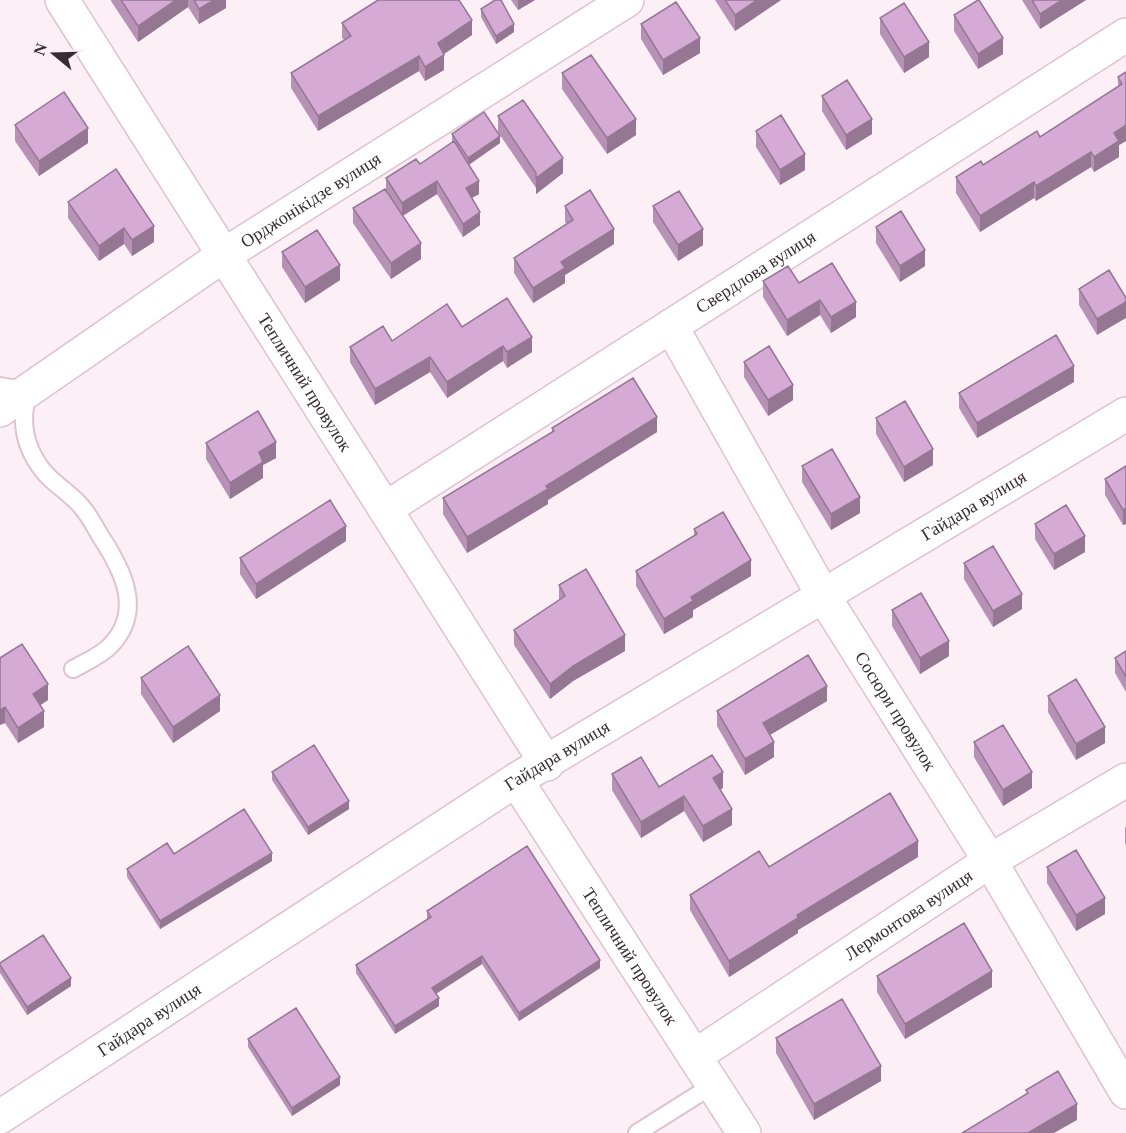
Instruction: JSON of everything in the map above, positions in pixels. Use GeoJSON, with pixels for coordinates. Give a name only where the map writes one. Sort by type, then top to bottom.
{"type":"FeatureCollection","features":[{"type":"Feature","properties":{"kind":"street","name":"Тепличний провулок"},"geometry":{"type":"LineString","coordinates":[[62,0],[547,764]]}},
{"type":"Feature","properties":{"kind":"street","name":"Орджонікідзе вулиця"},"geometry":{"type":"LineString","coordinates":[[0,410],[14,389],[627,0]]}},
{"type":"Feature","properties":{"kind":"street","name":"Свердлова вулиця"},"geometry":{"type":"LineString","coordinates":[[385,509],[1126,35]]}},
{"type":"Feature","properties":{"kind":"street","name":"Сосюри провулок"},"geometry":{"type":"LineString","coordinates":[[671,326],[824,597],[990,861],[1126,1092]]}},
{"type":"Feature","properties":{"kind":"street","name":"Гайдара вулиця"},"geometry":{"type":"LineString","coordinates":[[0,1117],[516,780],[547,764],[1126,414]]}},
{"type":"Feature","properties":{"kind":"street","name":"Тепличний провулок"},"geometry":{"type":"LineString","coordinates":[[516,780],[744,1133]]}},
{"type":"Feature","properties":{"kind":"street","name":"Лермонтова вулиця"},"geometry":{"type":"LineString","coordinates":[[695,1056],[990,861],[1126,780]]}},
{"type":"Feature","properties":{"kind":"lane"},"geometry":{"type":"LineString","coordinates":[[14,389],[29,444],[44,471],[81,506],[119,564],[127,584],[126,609],[118,635],[103,652],[73,669]]}},
{"type":"Feature","properties":{"kind":"lane"},"geometry":{"type":"LineString","coordinates":[[637,1133],[713,1085]]}},
{"type":"Feature","properties":{"kind":"building"},"geometry":{"type":"Polygon","coordinates":[[[121,0],[176,0],[138,26],[121,0]]]}},
{"type":"Feature","properties":{"kind":"building"},"geometry":{"type":"Polygon","coordinates":[[[194,0],[214,0],[199,9],[194,0]]]}},
{"type":"Feature","properties":{"kind":"building"},"geometry":{"type":"Polygon","coordinates":[[[378,0],[459,0],[472,20],[438,43],[444,55],[425,67],[419,56],[318,116],[291,73],[351,36],[342,23],[378,0]]]}},
{"type":"Feature","properties":{"kind":"building"},"geometry":{"type":"Polygon","coordinates":[[[495,0],[501,0],[514,24],[496,36],[481,9],[495,0]]]}},
{"type":"Feature","properties":{"kind":"building"},"geometry":{"type":"Polygon","coordinates":[[[725,0],[757,0],[735,15],[725,0]]]}},
{"type":"Feature","properties":{"kind":"building"},"geometry":{"type":"Polygon","coordinates":[[[978,0],[1003,38],[978,54],[954,15],[978,0]]]}},
{"type":"Feature","properties":{"kind":"building"},"geometry":{"type":"Polygon","coordinates":[[[1032,0],[1062,0],[1040,14],[1032,0]]]}},
{"type":"Feature","properties":{"kind":"building"},"geometry":{"type":"Polygon","coordinates":[[[676,2],[700,38],[663,60],[641,24],[676,2]]]}},
{"type":"Feature","properties":{"kind":"building"},"geometry":{"type":"Polygon","coordinates":[[[904,3],[929,42],[904,57],[880,18],[904,3]]]}},
{"type":"Feature","properties":{"kind":"building"},"geometry":{"type":"Polygon","coordinates":[[[591,55],[636,119],[607,138],[562,73],[591,55]]]}},
{"type":"Feature","properties":{"kind":"building"},"geometry":{"type":"Polygon","coordinates":[[[1126,72],[1126,125],[1114,133],[1119,141],[1094,157],[1091,152],[1036,186],[1034,182],[980,216],[956,177],[981,161],[983,165],[1037,131],[1040,137],[1122,84],[1118,77],[1126,72]]]}},
{"type":"Feature","properties":{"kind":"building"},"geometry":{"type":"Polygon","coordinates":[[[847,80],[872,119],[846,135],[822,96],[847,80]]]}},
{"type":"Feature","properties":{"kind":"building"},"geometry":{"type":"Polygon","coordinates":[[[64,92],[88,128],[39,161],[15,125],[64,92]]]}},
{"type":"Feature","properties":{"kind":"building"},"geometry":{"type":"Polygon","coordinates":[[[523,100],[563,158],[536,178],[536,173],[498,116],[523,100]]]}},
{"type":"Feature","properties":{"kind":"building"},"geometry":{"type":"Polygon","coordinates":[[[484,112],[500,136],[468,158],[452,134],[484,112]]]}},
{"type":"Feature","properties":{"kind":"building"},"geometry":{"type":"Polygon","coordinates":[[[781,115],[805,154],[780,170],[756,131],[781,115]]]}},
{"type":"Feature","properties":{"kind":"building"},"geometry":{"type":"Polygon","coordinates":[[[454,141],[479,181],[466,188],[480,212],[463,224],[437,181],[402,203],[386,178],[416,159],[420,164],[454,141]]]}},
{"type":"Feature","properties":{"kind":"building"},"geometry":{"type":"Polygon","coordinates":[[[116,169],[154,226],[132,240],[124,228],[99,246],[68,202],[116,169]]]}},
{"type":"Feature","properties":{"kind":"building"},"geometry":{"type":"Polygon","coordinates":[[[385,189],[421,243],[391,263],[353,208],[385,189]]]}},
{"type":"Feature","properties":{"kind":"building"},"geometry":{"type":"Polygon","coordinates":[[[590,190],[614,229],[561,262],[565,268],[533,288],[514,258],[573,220],[565,206],[590,190]]]}},
{"type":"Feature","properties":{"kind":"building"},"geometry":{"type":"Polygon","coordinates":[[[679,191],[703,229],[678,245],[653,206],[679,191]]]}},
{"type":"Feature","properties":{"kind":"building"},"geometry":{"type":"Polygon","coordinates":[[[901,211],[925,250],[900,266],[876,227],[901,211]]]}},
{"type":"Feature","properties":{"kind":"building"},"geometry":{"type":"Polygon","coordinates":[[[317,230],[340,265],[305,287],[282,252],[317,230]]]}},
{"type":"Feature","properties":{"kind":"building"},"geometry":{"type":"Polygon","coordinates":[[[832,263],[856,302],[831,317],[820,300],[787,320],[763,281],[788,266],[799,283],[832,263]]]}},
{"type":"Feature","properties":{"kind":"building"},"geometry":{"type":"Polygon","coordinates":[[[1109,270],[1126,298],[1126,302],[1097,319],[1079,289],[1109,270]]]}},
{"type":"Feature","properties":{"kind":"building"},"geometry":{"type":"Polygon","coordinates":[[[507,298],[532,337],[507,352],[503,346],[447,382],[430,357],[375,389],[350,347],[383,326],[392,341],[447,304],[462,327],[507,298]]]}},
{"type":"Feature","properties":{"kind":"building"},"geometry":{"type":"Polygon","coordinates":[[[1056,335],[1074,366],[977,423],[959,393],[1056,335]]]}},
{"type":"Feature","properties":{"kind":"building"},"geometry":{"type":"Polygon","coordinates":[[[769,346],[793,385],[768,400],[744,362],[769,346]]]}},
{"type":"Feature","properties":{"kind":"building"},"geometry":{"type":"Polygon","coordinates":[[[633,378],[657,417],[546,486],[548,489],[467,537],[443,498],[554,431],[552,428],[633,378]]]}},
{"type":"Feature","properties":{"kind":"building"},"geometry":{"type":"Polygon","coordinates":[[[905,401],[933,449],[904,467],[876,418],[905,401]]]}},
{"type":"Feature","properties":{"kind":"building"},"geometry":{"type":"Polygon","coordinates":[[[258,411],[276,442],[259,452],[263,462],[230,483],[206,443],[258,411]]]}},
{"type":"Feature","properties":{"kind":"building"},"geometry":{"type":"Polygon","coordinates":[[[832,449],[860,497],[831,514],[802,466],[832,449]]]}},
{"type":"Feature","properties":{"kind":"building"},"geometry":{"type":"Polygon","coordinates":[[[1126,466],[1126,508],[1123,510],[1105,479],[1126,466]]]}},
{"type":"Feature","properties":{"kind":"building"},"geometry":{"type":"Polygon","coordinates":[[[330,500],[346,526],[256,584],[240,558],[330,500]]]}},
{"type":"Feature","properties":{"kind":"building"},"geometry":{"type":"Polygon","coordinates":[[[1066,505],[1085,536],[1054,554],[1035,524],[1066,505]]]}},
{"type":"Feature","properties":{"kind":"building"},"geometry":{"type":"Polygon","coordinates":[[[723,512],[751,560],[691,597],[693,601],[664,619],[636,571],[697,534],[694,529],[723,512]]]}},
{"type":"Feature","properties":{"kind":"building"},"geometry":{"type":"Polygon","coordinates":[[[993,546],[1022,594],[993,611],[964,563],[993,546]]]}},
{"type":"Feature","properties":{"kind":"building"},"geometry":{"type":"Polygon","coordinates":[[[586,569],[625,635],[573,666],[550,684],[514,630],[565,596],[559,585],[586,569]]]}},
{"type":"Feature","properties":{"kind":"building"},"geometry":{"type":"Polygon","coordinates":[[[921,593],[949,641],[920,658],[892,610],[921,593]]]}},
{"type":"Feature","properties":{"kind":"building"},"geometry":{"type":"Polygon","coordinates":[[[22,644],[48,684],[33,694],[44,711],[18,728],[5,707],[0,710],[0,658],[22,644]]]}},
{"type":"Feature","properties":{"kind":"building"},"geometry":{"type":"Polygon","coordinates":[[[188,646],[220,695],[173,727],[141,678],[188,646]]]}},
{"type":"Feature","properties":{"kind":"building"},"geometry":{"type":"Polygon","coordinates":[[[1126,651],[1126,677],[1115,658],[1126,651]]]}},
{"type":"Feature","properties":{"kind":"building"},"geometry":{"type":"Polygon","coordinates":[[[808,655],[827,686],[763,723],[774,742],[745,759],[717,711],[808,655]]]}},
{"type":"Feature","properties":{"kind":"building"},"geometry":{"type":"Polygon","coordinates":[[[1076,679],[1105,727],[1076,744],[1048,696],[1076,679]]]}},
{"type":"Feature","properties":{"kind":"building"},"geometry":{"type":"Polygon","coordinates":[[[1003,725],[1032,772],[1003,790],[974,742],[1003,725]]]}},
{"type":"Feature","properties":{"kind":"building"},"geometry":{"type":"Polygon","coordinates":[[[314,745],[349,801],[308,827],[272,772],[314,745]]]}},
{"type":"Feature","properties":{"kind":"building"},"geometry":{"type":"Polygon","coordinates":[[[712,755],[723,772],[713,778],[732,809],[703,826],[684,796],[641,822],[612,774],[641,757],[659,787],[712,755]]]}},
{"type":"Feature","properties":{"kind":"building"},"geometry":{"type":"Polygon","coordinates":[[[890,793],[918,841],[797,915],[798,918],[729,961],[690,895],[759,851],[769,867],[890,793]]]}},
{"type":"Feature","properties":{"kind":"building"},"geometry":{"type":"Polygon","coordinates":[[[244,809],[272,853],[160,921],[127,869],[167,843],[174,854],[244,809]]]}},
{"type":"Feature","properties":{"kind":"building"},"geometry":{"type":"Polygon","coordinates":[[[527,846],[600,960],[519,1013],[482,956],[432,988],[439,998],[395,1026],[356,965],[431,917],[427,911],[527,846]]]}},
{"type":"Feature","properties":{"kind":"building"},"geometry":{"type":"Polygon","coordinates":[[[1076,850],[1105,898],[1076,915],[1047,867],[1076,850]]]}},
{"type":"Feature","properties":{"kind":"building"},"geometry":{"type":"Polygon","coordinates":[[[964,923],[992,971],[905,1024],[877,976],[964,923]]]}},
{"type":"Feature","properties":{"kind":"building"},"geometry":{"type":"Polygon","coordinates":[[[43,935],[71,978],[27,1007],[0,963],[43,935]]]}},
{"type":"Feature","properties":{"kind":"building"},"geometry":{"type":"Polygon","coordinates":[[[842,999],[881,1066],[814,1104],[776,1038],[842,999]]]}},
{"type":"Feature","properties":{"kind":"building"},"geometry":{"type":"Polygon","coordinates":[[[296,1008],[340,1077],[292,1108],[248,1039],[296,1008]]]}},
{"type":"Feature","properties":{"kind":"building"},"geometry":{"type":"Polygon","coordinates":[[[1058,1071],[1077,1104],[1028,1133],[962,1133],[1028,1093],[1026,1090],[1058,1071]]]}}]}
